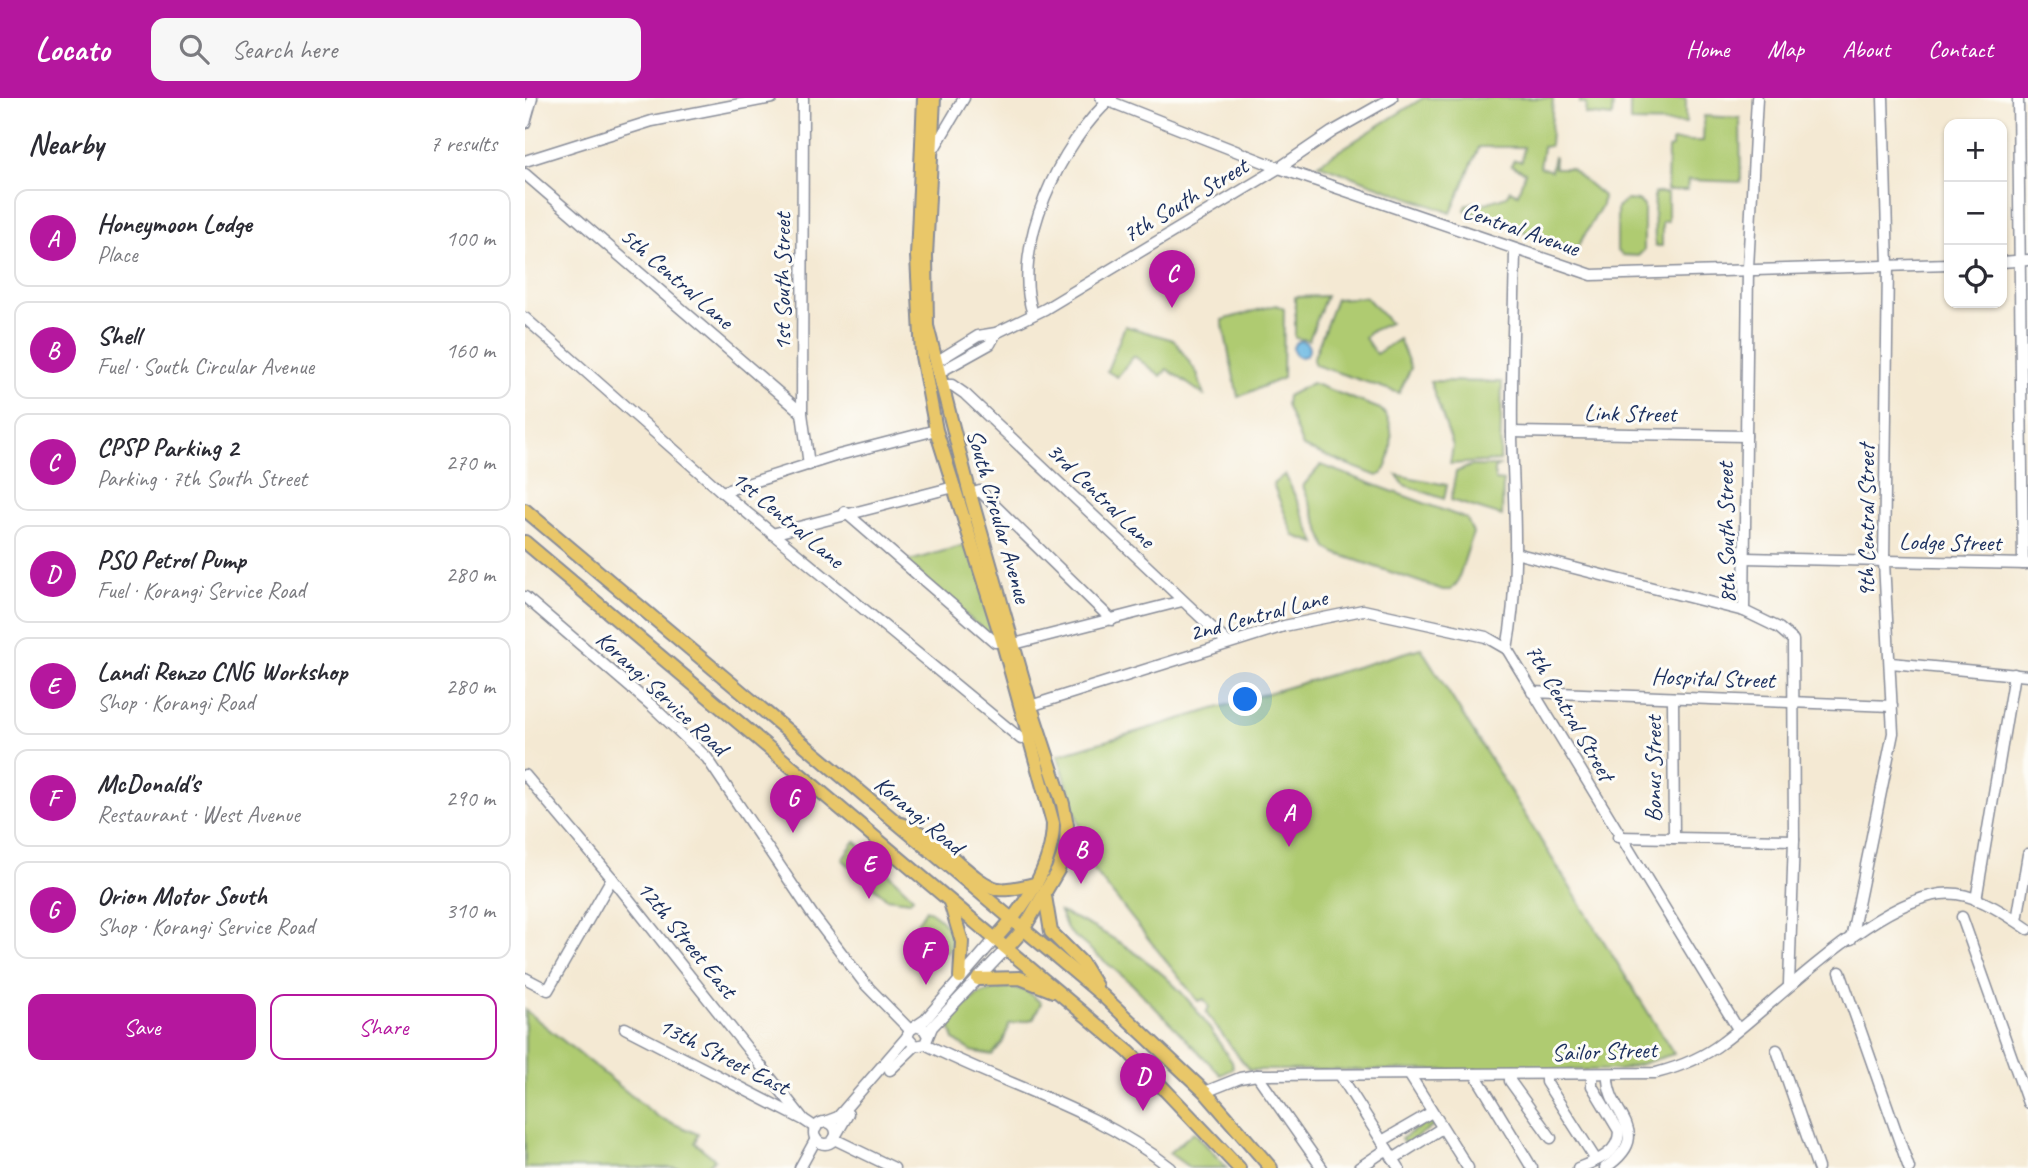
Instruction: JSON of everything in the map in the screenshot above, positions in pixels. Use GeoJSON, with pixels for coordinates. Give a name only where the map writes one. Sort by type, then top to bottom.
{"type":"FeatureCollection","features":[{"type":"Feature","properties":{"kind":"main road","name":"South Circular Avenue"},"geometry":{"type":"LineString","coordinates":[[923,98],[917,256],[919,337],[936,430],[1008,642]]}},
{"type":"Feature","properties":{"kind":"main road","name":"South Circular Avenue"},"geometry":{"type":"LineString","coordinates":[[934,98],[926,256],[927,326],[1008,642],[1027,708],[1063,804],[1068,837],[1061,863],[1045,895],[1023,930],[1007,948]]}},
{"type":"Feature","properties":{"kind":"main road","name":"Korangi Road"},"geometry":{"type":"LineString","coordinates":[[525,510],[1102,995],[1205,1092],[1271,1168]]}},
{"type":"Feature","properties":{"kind":"main road","name":"Korangi Road"},"geometry":{"type":"LineString","coordinates":[[525,542],[1007,948]]}},
{"type":"Feature","properties":{"kind":"main road","name":"South Circular Avenue"},"geometry":{"type":"LineString","coordinates":[[995,939],[1012,920],[1036,884],[1052,847],[1053,823],[1031,737],[1027,708]]}},
{"type":"Feature","properties":{"kind":"main road"},"geometry":{"type":"LineString","coordinates":[[894,821],[920,829],[991,887],[1008,890],[1036,884]]}},
{"type":"Feature","properties":{"kind":"main road"},"geometry":{"type":"LineString","coordinates":[[1045,895],[1051,932],[1082,963],[1102,995]]}},
{"type":"Feature","properties":{"kind":"main road"},"geometry":{"type":"LineString","coordinates":[[950,902],[962,942],[960,977]]}},
{"type":"Feature","properties":{"kind":"main road"},"geometry":{"type":"LineString","coordinates":[[1007,948],[1046,980],[1054,991],[1129,1052],[1239,1168]]}},
{"type":"Feature","properties":{"kind":"main road"},"geometry":{"type":"LineString","coordinates":[[978,979],[1020,978],[1054,991]]}},
{"type":"Feature","properties":{"kind":"street"},"geometry":{"type":"LineString","coordinates":[[525,123],[532,98]]}},
{"type":"Feature","properties":{"kind":"street"},"geometry":{"type":"LineString","coordinates":[[525,160],[652,121],[772,98]]}},
{"type":"Feature","properties":{"kind":"street","name":"1st South Street"},"geometry":{"type":"LineString","coordinates":[[803,98],[802,413],[809,465]]}},
{"type":"Feature","properties":{"kind":"street"},"geometry":{"type":"LineString","coordinates":[[932,152],[964,98]]}},
{"type":"Feature","properties":{"kind":"street","name":"7th South Street"},"geometry":{"type":"LineString","coordinates":[[938,374],[978,336],[996,333],[1033,314],[1392,98]]}},
{"type":"Feature","properties":{"kind":"street","name":"8th South Street"},"geometry":{"type":"LineString","coordinates":[[1757,98],[1748,268],[1744,611],[1779,628],[1793,640],[1794,840],[1789,984]]}},
{"type":"Feature","properties":{"kind":"street","name":"9th Central Street"},"geometry":{"type":"LineString","coordinates":[[1851,939],[1893,733],[1884,562],[1888,266],[1883,98]]}},
{"type":"Feature","properties":{"kind":"street"},"geometry":{"type":"LineString","coordinates":[[2018,98],[2024,260],[2025,564]]}},
{"type":"Feature","properties":{"kind":"street"},"geometry":{"type":"LineString","coordinates":[[1033,314],[1027,297],[1032,240],[1047,191],[1071,145],[1107,99]]}},
{"type":"Feature","properties":{"kind":"street","name":"Central Avenue"},"geometry":{"type":"LineString","coordinates":[[1107,99],[1279,168],[1515,251],[1592,275],[1748,268],[1944,264]]}},
{"type":"Feature","properties":{"kind":"street","name":"5th Central Lane"},"geometry":{"type":"LineString","coordinates":[[525,174],[802,413]]}},
{"type":"Feature","properties":{"kind":"street","name":"7th Central Street"},"geometry":{"type":"LineString","coordinates":[[1515,251],[1512,432],[1515,553],[1512,621],[1507,649],[1618,837],[1738,1029]]}},
{"type":"Feature","properties":{"kind":"street","name":"1st Central Lane"},"geometry":{"type":"LineString","coordinates":[[525,318],[772,534],[1021,739],[1031,737]]}},
{"type":"Feature","properties":{"kind":"street","name":"3rd Central Lane"},"geometry":{"type":"LineString","coordinates":[[938,374],[965,394],[1228,643]]}},
{"type":"Feature","properties":{"kind":"street"},"geometry":{"type":"LineString","coordinates":[[722,492],[936,430]]}},
{"type":"Feature","properties":{"kind":"street","name":"Link Street"},"geometry":{"type":"LineString","coordinates":[[1512,432],[1746,436]]}},
{"type":"Feature","properties":{"kind":"street"},"geometry":{"type":"LineString","coordinates":[[772,534],[845,512],[954,487]]}},
{"type":"Feature","properties":{"kind":"street"},"geometry":{"type":"LineString","coordinates":[[970,494],[980,491],[1112,620]]}},
{"type":"Feature","properties":{"kind":"street"},"geometry":{"type":"LineString","coordinates":[[845,512],[995,642],[1008,642],[1112,620],[1182,601]]}},
{"type":"Feature","properties":{"kind":"street"},"geometry":{"type":"LineString","coordinates":[[1515,553],[1744,611]]}},
{"type":"Feature","properties":{"kind":"street","name":"Lodge Street"},"geometry":{"type":"LineString","coordinates":[[1745,558],[2025,564]]}},
{"type":"Feature","properties":{"kind":"street","name":"Korangi Service Road"},"geometry":{"type":"LineString","coordinates":[[525,597],[651,705],[707,758],[812,914],[865,984],[911,1031]]}},
{"type":"Feature","properties":{"kind":"street","name":"2nd Central Lane"},"geometry":{"type":"LineString","coordinates":[[1027,708],[1285,626],[1363,610],[1486,637],[1507,649]]}},
{"type":"Feature","properties":{"kind":"street"},"geometry":{"type":"LineString","coordinates":[[1891,663],[2028,676]]}},
{"type":"Feature","properties":{"kind":"street"},"geometry":{"type":"LineString","coordinates":[[1976,900],[2014,674]]}},
{"type":"Feature","properties":{"kind":"street","name":"Hospital Street"},"geometry":{"type":"LineString","coordinates":[[1532,692],[1892,706]]}},
{"type":"Feature","properties":{"kind":"street","name":"Bonus Street"},"geometry":{"type":"LineString","coordinates":[[1674,699],[1674,838]]}},
{"type":"Feature","properties":{"kind":"street","name":"12th Street East"},"geometry":{"type":"LineString","coordinates":[[525,775],[612,878],[804,1120],[834,1126],[828,1139]]}},
{"type":"Feature","properties":{"kind":"street","name":"Bonus Street"},"geometry":{"type":"LineString","coordinates":[[1618,837],[1794,840]]}},
{"type":"Feature","properties":{"kind":"street"},"geometry":{"type":"LineString","coordinates":[[2017,921],[2028,855]]}},
{"type":"Feature","properties":{"kind":"street"},"geometry":{"type":"LineString","coordinates":[[525,978],[548,990],[612,878]]}},
{"type":"Feature","properties":{"kind":"street","name":"Sailor Street"},"geometry":{"type":"LineString","coordinates":[[1205,1092],[1240,1078],[1257,1075],[1656,1073],[1671,1070],[1708,1052],[1789,984],[1904,905],[1932,895],[1955,893],[1976,900],[2028,929]]}},
{"type":"Feature","properties":{"kind":"street"},"geometry":{"type":"LineString","coordinates":[[1962,917],[2028,1103]]}},
{"type":"Feature","properties":{"kind":"street"},"geometry":{"type":"LineString","coordinates":[[894,1168],[828,1139],[819,1125],[838,1117],[911,1031],[925,1020],[995,939]]}},
{"type":"Feature","properties":{"kind":"street"},"geometry":{"type":"LineString","coordinates":[[808,1168],[842,1121],[922,1042],[932,1027],[1007,948]]}},
{"type":"Feature","properties":{"kind":"street"},"geometry":{"type":"LineString","coordinates":[[1840,972],[1909,1168]]}},
{"type":"Feature","properties":{"kind":"street","name":"13th Street East"},"geometry":{"type":"LineString","coordinates":[[625,1028],[804,1120]]}},
{"type":"Feature","properties":{"kind":"street"},"geometry":{"type":"LineString","coordinates":[[911,1031],[924,1029],[922,1042]]}},
{"type":"Feature","properties":{"kind":"street"},"geometry":{"type":"LineString","coordinates":[[911,1031],[922,1042],[961,1062],[1086,1113],[1145,1147],[1171,1168]]}},
{"type":"Feature","properties":{"kind":"street"},"geometry":{"type":"LineString","coordinates":[[1777,1050],[1818,1168]]}},
{"type":"Feature","properties":{"kind":"street"},"geometry":{"type":"LineString","coordinates":[[1409,1074],[1468,1168]]}},
{"type":"Feature","properties":{"kind":"street"},"geometry":{"type":"LineString","coordinates":[[1475,1074],[1532,1168]]}},
{"type":"Feature","properties":{"kind":"street"},"geometry":{"type":"LineString","coordinates":[[1510,1074],[1510,1082],[1551,1138]]}},
{"type":"Feature","properties":{"kind":"street"},"geometry":{"type":"LineString","coordinates":[[1257,1075],[1322,1168]]}},
{"type":"Feature","properties":{"kind":"street"},"geometry":{"type":"LineString","coordinates":[[1340,1075],[1391,1154]]}},
{"type":"Feature","properties":{"kind":"street"},"geometry":{"type":"LineString","coordinates":[[1546,1075],[1546,1082],[1597,1160]]}},
{"type":"Feature","properties":{"kind":"street"},"geometry":{"type":"LineString","coordinates":[[1578,1168],[1614,1149],[1619,1131],[1592,1086],[1592,1075]]}},
{"type":"Feature","properties":{"kind":"street"},"geometry":{"type":"LineString","coordinates":[[1605,1168],[1625,1150],[1629,1132],[1608,1084],[1608,1075]]}},
{"type":"Feature","properties":{"kind":"street"},"geometry":{"type":"LineString","coordinates":[[1391,1154],[1432,1111]]}},
{"type":"Feature","properties":{"kind":"street"},"geometry":{"type":"LineString","coordinates":[[1359,1168],[1442,1128]]}},
{"type":"Feature","properties":{"kind":"street"},"geometry":{"type":"LineString","coordinates":[[800,1168],[828,1139]]}},
{"type":"Feature","properties":{"kind":"green space"},"geometry":{"type":"Polygon","coordinates":[[[1423,98],[1553,98],[1550,146],[1543,147],[1540,167],[1551,171],[1554,156],[1555,168],[1570,168],[1603,196],[1602,205],[1577,248],[1572,249],[1465,210],[1467,205],[1474,202],[1480,205],[1507,196],[1510,190],[1518,194],[1525,172],[1511,165],[1514,160],[1522,161],[1524,147],[1479,147],[1451,213],[1318,164],[1423,98]]]}},
{"type":"Feature","properties":{"kind":"green space"},"geometry":{"type":"Polygon","coordinates":[[[1580,98],[1613,98],[1612,117],[1585,114],[1586,104],[1580,103],[1580,98]]]}},
{"type":"Feature","properties":{"kind":"green space"},"geometry":{"type":"Polygon","coordinates":[[[1630,98],[1686,98],[1686,123],[1630,122],[1630,98]]]}},
{"type":"Feature","properties":{"kind":"green space"},"geometry":{"type":"Polygon","coordinates":[[[1704,116],[1740,118],[1741,182],[1688,180],[1687,190],[1667,190],[1668,148],[1672,147],[1672,141],[1703,141],[1704,116]]]}},
{"type":"Feature","properties":{"kind":"green space"},"geometry":{"type":"Polygon","coordinates":[[[1654,193],[1668,193],[1668,221],[1662,222],[1662,246],[1655,246],[1654,193]]]}},
{"type":"Feature","properties":{"kind":"green space"},"geometry":{"type":"Polygon","coordinates":[[[1626,200],[1639,201],[1644,206],[1644,250],[1638,256],[1622,255],[1617,250],[1617,208],[1626,200]]]}},
{"type":"Feature","properties":{"kind":"green space"},"geometry":{"type":"Polygon","coordinates":[[[1326,296],[1309,340],[1295,338],[1295,297],[1326,296]]]}},
{"type":"Feature","properties":{"kind":"green space"},"geometry":{"type":"Polygon","coordinates":[[[1366,297],[1390,323],[1369,332],[1365,338],[1376,354],[1399,339],[1411,368],[1399,393],[1315,365],[1313,360],[1336,299],[1366,297]]]}},
{"type":"Feature","properties":{"kind":"green space"},"geometry":{"type":"Polygon","coordinates":[[[1276,305],[1284,309],[1283,378],[1238,397],[1222,320],[1276,305]]]}},
{"type":"Feature","properties":{"kind":"green space"},"geometry":{"type":"Polygon","coordinates":[[[1125,326],[1174,340],[1197,373],[1204,395],[1167,369],[1161,376],[1134,356],[1117,377],[1107,371],[1125,326]]]}},
{"type":"Feature","properties":{"kind":"green space"},"geometry":{"type":"Polygon","coordinates":[[[1430,381],[1502,382],[1500,461],[1450,464],[1453,446],[1430,381]]]}},
{"type":"Feature","properties":{"kind":"green space"},"geometry":{"type":"Polygon","coordinates":[[[1312,383],[1380,409],[1385,415],[1391,431],[1391,449],[1382,474],[1377,476],[1303,447],[1286,405],[1287,396],[1312,383]]]}},
{"type":"Feature","properties":{"kind":"green space"},"geometry":{"type":"Polygon","coordinates":[[[1321,465],[1467,519],[1473,533],[1457,583],[1451,590],[1443,590],[1327,548],[1303,486],[1321,465]]]}},
{"type":"Feature","properties":{"kind":"green space"},"geometry":{"type":"Polygon","coordinates":[[[1470,466],[1499,466],[1495,469],[1495,480],[1503,481],[1502,516],[1451,500],[1456,472],[1470,466]]]}},
{"type":"Feature","properties":{"kind":"green space"},"geometry":{"type":"Polygon","coordinates":[[[1285,474],[1316,543],[1294,536],[1273,484],[1285,474]]]}},
{"type":"Feature","properties":{"kind":"green space"},"geometry":{"type":"Polygon","coordinates":[[[1397,475],[1447,485],[1444,499],[1404,485],[1397,475]]]}},
{"type":"Feature","properties":{"kind":"green space"},"geometry":{"type":"Polygon","coordinates":[[[971,543],[1001,640],[995,641],[906,562],[971,543]]]}},
{"type":"Feature","properties":{"kind":"green space"},"geometry":{"type":"Polygon","coordinates":[[[1421,648],[1674,1054],[1621,1070],[1249,1070],[1206,1013],[1209,1007],[1204,999],[1198,1001],[1092,868],[1058,755],[1421,648]]]}},
{"type":"Feature","properties":{"kind":"green space"},"geometry":{"type":"Polygon","coordinates":[[[855,841],[913,897],[910,901],[886,898],[842,859],[855,841]]]}},
{"type":"Feature","properties":{"kind":"green space"},"geometry":{"type":"Polygon","coordinates":[[[926,909],[942,920],[951,935],[952,948],[947,953],[915,926],[926,909]]]}},
{"type":"Feature","properties":{"kind":"green space"},"geometry":{"type":"Polygon","coordinates":[[[1060,912],[1123,944],[1165,976],[1200,1014],[1232,1062],[1233,1068],[1221,1075],[1132,984],[1068,931],[1060,912]]]}},
{"type":"Feature","properties":{"kind":"green space"},"geometry":{"type":"Polygon","coordinates":[[[1011,987],[1027,991],[1041,1003],[1033,1019],[1009,1024],[1003,1042],[992,1055],[971,1051],[954,1040],[950,1026],[969,1002],[989,991],[1011,987]]]}},
{"type":"Feature","properties":{"kind":"green space"},"geometry":{"type":"Polygon","coordinates":[[[525,1010],[658,1117],[698,1134],[695,1143],[715,1159],[706,1168],[525,1168],[525,1010]]]}},
{"type":"Feature","properties":{"kind":"green space"},"geometry":{"type":"Polygon","coordinates":[[[1432,1119],[1435,1125],[1405,1144],[1401,1139],[1432,1119]]]}},
{"type":"Feature","properties":{"kind":"green space"},"geometry":{"type":"Polygon","coordinates":[[[1194,1132],[1227,1168],[1190,1168],[1169,1153],[1194,1132]]]}},
{"type":"Feature","properties":{"kind":"water"},"geometry":{"type":"Polygon","coordinates":[[[1301,341],[1307,343],[1307,355],[1301,357],[1295,355],[1293,349],[1295,343],[1301,341]]]}},
{"type":"Feature","properties":{"kind":"place","name":"CPSP Parking 2"},"geometry":{"type":"Point","coordinates":[1172,308]}},
{"type":"Feature","properties":{"kind":"place","name":"Orion Motor South"},"geometry":{"type":"Point","coordinates":[793,833]}},
{"type":"Feature","properties":{"kind":"place","name":"Honeymoon Lodge"},"geometry":{"type":"Point","coordinates":[1289,847]}},
{"type":"Feature","properties":{"kind":"place","name":"Shell"},"geometry":{"type":"Point","coordinates":[1081,884]}},
{"type":"Feature","properties":{"kind":"place","name":"Landi Renzo CNG Workshop"},"geometry":{"type":"Point","coordinates":[869,899]}},
{"type":"Feature","properties":{"kind":"place","name":"McDonald's"},"geometry":{"type":"Point","coordinates":[926,985]}},
{"type":"Feature","properties":{"kind":"place","name":"PSO Petrol Pump"},"geometry":{"type":"Point","coordinates":[1143,1111]}}]}
